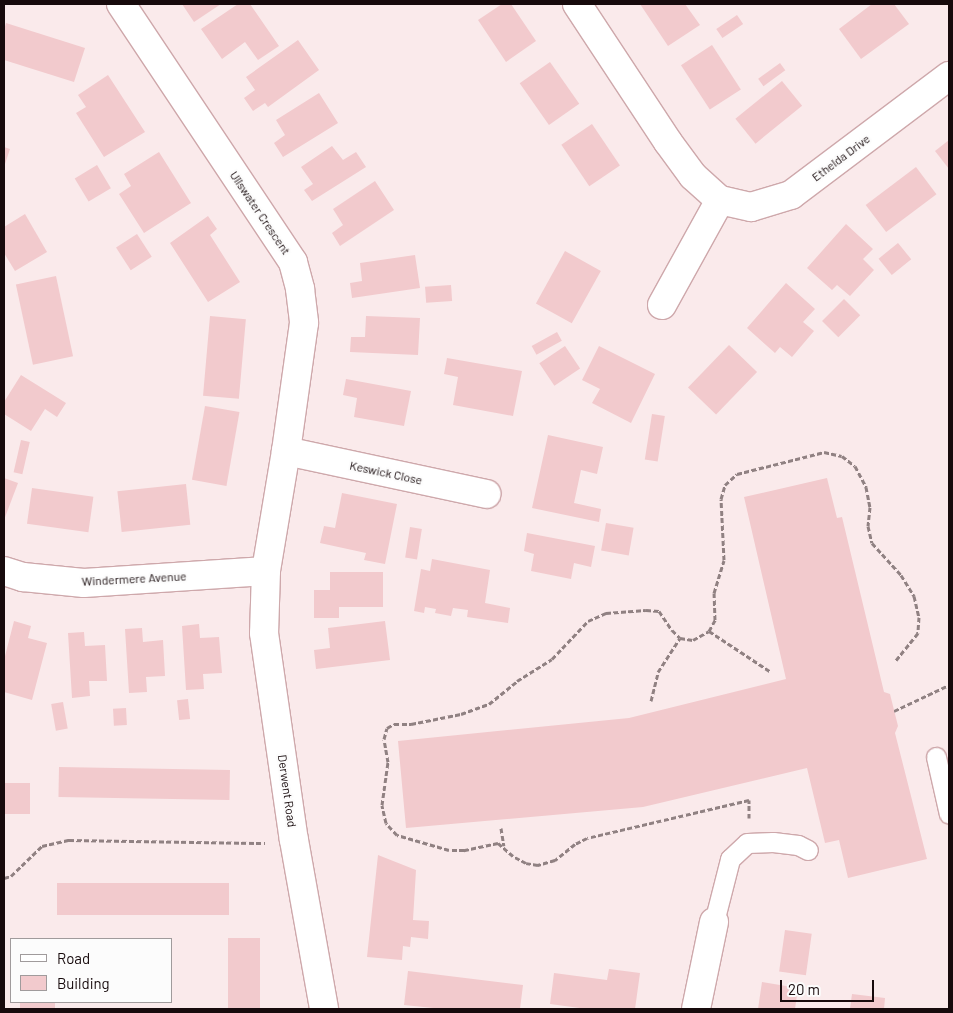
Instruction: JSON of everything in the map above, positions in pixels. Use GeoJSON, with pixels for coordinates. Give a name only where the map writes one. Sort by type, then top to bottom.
{"type":"FeatureCollection","features":[{"type":"Feature","properties":{"kind":"street","name":"Ullswater Crescent"},"geometry":{"type":"LineString","coordinates":[[121,4],[293,262],[300,289],[304,323],[286,451],[266,571]]}},
{"type":"Feature","properties":{"kind":"street","name":"Ethelda Drive"},"geometry":{"type":"LineString","coordinates":[[577,4],[668,142],[693,176],[720,200],[751,207],[791,195],[949,76]]}},
{"type":"Feature","properties":{"kind":"street"},"geometry":{"type":"LineString","coordinates":[[662,306],[720,200]]}},
{"type":"Feature","properties":{"kind":"street","name":"Keswick Close"},"geometry":{"type":"LineString","coordinates":[[286,451],[486,494]]}},
{"type":"Feature","properties":{"kind":"street","name":"Windermere Avenue"},"geometry":{"type":"LineString","coordinates":[[4,571],[24,577],[84,583],[266,571]]}},
{"type":"Feature","properties":{"kind":"street","name":"Derwent Road"},"geometry":{"type":"LineString","coordinates":[[266,571],[264,633],[294,840],[324,1009]]}},
{"type":"Feature","properties":{"kind":"street"},"geometry":{"type":"LineString","coordinates":[[696,1009],[714,922]]}},
{"type":"Feature","properties":{"kind":"lane"},"geometry":{"type":"LineString","coordinates":[[936,757],[949,814]]}},
{"type":"Feature","properties":{"kind":"lane"},"geometry":{"type":"LineString","coordinates":[[714,922],[730,859],[747,843],[798,845],[808,850]]}},
{"type":"Feature","properties":{"kind":"path"},"geometry":{"type":"LineString","coordinates":[[747,824],[750,813],[749,800],[586,838],[574,844],[555,860],[538,865],[526,863],[513,856],[498,843],[464,850],[448,850],[398,835],[386,823],[382,805],[388,762],[384,739],[387,728],[394,724],[411,724],[461,714],[489,704],[516,681],[552,659],[588,621],[606,613],[646,610],[660,611],[680,638],[693,640],[709,631],[715,620],[714,593],[724,560],[721,500],[725,485],[737,474],[824,452],[842,456],[855,466],[866,487],[870,507],[868,526],[872,543],[901,575],[914,596],[919,617],[918,633],[896,660]]}},
{"type":"Feature","properties":{"kind":"path"},"geometry":{"type":"LineString","coordinates":[[709,631],[771,672]]}},
{"type":"Feature","properties":{"kind":"path"},"geometry":{"type":"LineString","coordinates":[[651,701],[658,672],[680,638]]}},
{"type":"Feature","properties":{"kind":"path"},"geometry":{"type":"LineString","coordinates":[[894,710],[949,685]]}},
{"type":"Feature","properties":{"kind":"path"},"geometry":{"type":"LineString","coordinates":[[501,828],[504,847]]}},
{"type":"Feature","properties":{"kind":"path"},"geometry":{"type":"LineString","coordinates":[[4,878],[11,876],[42,846],[69,840],[265,843],[294,840]]}},
{"type":"Feature","properties":{"kind":"building"},"geometry":{"type":"Polygon","coordinates":[[[182,4],[221,4],[194,22],[182,4]]]}},
{"type":"Feature","properties":{"kind":"building"},"geometry":{"type":"Polygon","coordinates":[[[238,4],[250,4],[279,46],[258,60],[245,42],[222,59],[201,29],[238,4]]]}},
{"type":"Feature","properties":{"kind":"building"},"geometry":{"type":"Polygon","coordinates":[[[502,4],[511,4],[536,41],[506,62],[478,20],[502,4]]]}},
{"type":"Feature","properties":{"kind":"building"},"geometry":{"type":"Polygon","coordinates":[[[640,4],[685,4],[700,25],[668,46],[640,4]]]}},
{"type":"Feature","properties":{"kind":"building"},"geometry":{"type":"Polygon","coordinates":[[[872,4],[894,4],[909,24],[861,59],[839,29],[872,4]]]}},
{"type":"Feature","properties":{"kind":"building"},"geometry":{"type":"Polygon","coordinates":[[[737,15],[743,24],[722,38],[716,29],[737,15]]]}},
{"type":"Feature","properties":{"kind":"building"},"geometry":{"type":"Polygon","coordinates":[[[6,23],[85,48],[74,82],[4,60],[4,30],[6,23]]]}},
{"type":"Feature","properties":{"kind":"building"},"geometry":{"type":"Polygon","coordinates":[[[298,40],[319,70],[268,107],[265,103],[253,111],[244,98],[255,90],[246,77],[298,40]]]}},
{"type":"Feature","properties":{"kind":"building"},"geometry":{"type":"Polygon","coordinates":[[[712,45],[741,89],[710,110],[681,65],[712,45]]]}},
{"type":"Feature","properties":{"kind":"building"},"geometry":{"type":"Polygon","coordinates":[[[550,62],[579,104],[549,125],[520,83],[550,62]]]}},
{"type":"Feature","properties":{"kind":"building"},"geometry":{"type":"Polygon","coordinates":[[[780,63],[785,70],[763,86],[758,79],[780,63]]]}},
{"type":"Feature","properties":{"kind":"building"},"geometry":{"type":"Polygon","coordinates":[[[108,75],[145,132],[104,157],[76,113],[86,107],[78,95],[108,75]]]}},
{"type":"Feature","properties":{"kind":"building"},"geometry":{"type":"Polygon","coordinates":[[[782,81],[802,106],[756,144],[735,119],[782,81]]]}},
{"type":"Feature","properties":{"kind":"building"},"geometry":{"type":"Polygon","coordinates":[[[319,93],[338,123],[283,157],[274,143],[285,135],[276,120],[319,93]]]}},
{"type":"Feature","properties":{"kind":"building"},"geometry":{"type":"Polygon","coordinates":[[[592,124],[620,165],[589,186],[561,145],[592,124]]]}},
{"type":"Feature","properties":{"kind":"building"},"geometry":{"type":"Polygon","coordinates":[[[949,140],[949,169],[935,151],[949,140]]]}},
{"type":"Feature","properties":{"kind":"building"},"geometry":{"type":"Polygon","coordinates":[[[332,146],[343,160],[356,152],[366,167],[312,201],[304,190],[313,184],[301,167],[332,146]]]}},
{"type":"Feature","properties":{"kind":"building"},"geometry":{"type":"Polygon","coordinates":[[[4,147],[10,149],[4,167],[4,147]]]}},
{"type":"Feature","properties":{"kind":"building"},"geometry":{"type":"Polygon","coordinates":[[[159,152],[191,203],[144,233],[119,194],[131,186],[124,174],[159,152]]]}},
{"type":"Feature","properties":{"kind":"building"},"geometry":{"type":"Polygon","coordinates":[[[97,165],[111,188],[89,202],[75,178],[97,165]]]}},
{"type":"Feature","properties":{"kind":"building"},"geometry":{"type":"Polygon","coordinates":[[[916,167],[936,194],[886,232],[866,205],[916,167]]]}},
{"type":"Feature","properties":{"kind":"building"},"geometry":{"type":"Polygon","coordinates":[[[375,181],[394,210],[340,246],[332,233],[343,225],[333,209],[375,181]]]}},
{"type":"Feature","properties":{"kind":"building"},"geometry":{"type":"Polygon","coordinates":[[[25,214],[47,252],[15,271],[4,253],[4,227],[25,214]]]}},
{"type":"Feature","properties":{"kind":"building"},"geometry":{"type":"Polygon","coordinates":[[[208,216],[217,229],[210,235],[240,282],[208,302],[170,243],[208,216]]]}},
{"type":"Feature","properties":{"kind":"building"},"geometry":{"type":"Polygon","coordinates":[[[846,224],[873,249],[863,259],[874,270],[850,296],[837,285],[832,290],[807,268],[846,224]]]}},
{"type":"Feature","properties":{"kind":"building"},"geometry":{"type":"Polygon","coordinates":[[[137,234],[152,257],[131,270],[116,248],[137,234]]]}},
{"type":"Feature","properties":{"kind":"building"},"geometry":{"type":"Polygon","coordinates":[[[898,243],[911,259],[892,275],[879,259],[898,243]]]}},
{"type":"Feature","properties":{"kind":"building"},"geometry":{"type":"Polygon","coordinates":[[[565,251],[601,271],[572,323],[536,303],[565,251]]]}},
{"type":"Feature","properties":{"kind":"building"},"geometry":{"type":"Polygon","coordinates":[[[415,255],[420,288],[352,298],[350,283],[362,281],[360,263],[415,255]]]}},
{"type":"Feature","properties":{"kind":"building"},"geometry":{"type":"Polygon","coordinates":[[[56,276],[73,356],[33,365],[16,285],[56,276]]]}},
{"type":"Feature","properties":{"kind":"building"},"geometry":{"type":"Polygon","coordinates":[[[786,283],[815,309],[803,322],[814,331],[792,357],[780,347],[775,353],[747,328],[786,283]]]}},
{"type":"Feature","properties":{"kind":"building"},"geometry":{"type":"Polygon","coordinates":[[[451,285],[452,301],[426,303],[425,287],[451,285]]]}},
{"type":"Feature","properties":{"kind":"building"},"geometry":{"type":"Polygon","coordinates":[[[844,299],[860,315],[838,337],[822,321],[844,299]]]}},
{"type":"Feature","properties":{"kind":"building"},"geometry":{"type":"Polygon","coordinates":[[[210,316],[246,319],[239,399],[203,396],[210,316]]]}},
{"type":"Feature","properties":{"kind":"building"},"geometry":{"type":"Polygon","coordinates":[[[366,316],[420,318],[418,355],[350,352],[351,337],[365,337],[366,316]]]}},
{"type":"Feature","properties":{"kind":"building"},"geometry":{"type":"Polygon","coordinates":[[[557,332],[562,341],[536,355],[532,346],[557,332]]]}},
{"type":"Feature","properties":{"kind":"building"},"geometry":{"type":"Polygon","coordinates":[[[729,345],[757,372],[716,415],[688,387],[729,345]]]}},
{"type":"Feature","properties":{"kind":"building"},"geometry":{"type":"Polygon","coordinates":[[[565,346],[580,368],[554,386],[539,363],[565,346]]]}},
{"type":"Feature","properties":{"kind":"building"},"geometry":{"type":"Polygon","coordinates":[[[599,346],[655,374],[631,423],[592,403],[600,389],[582,380],[599,346]]]}},
{"type":"Feature","properties":{"kind":"building"},"geometry":{"type":"Polygon","coordinates":[[[447,358],[522,371],[513,416],[453,405],[458,377],[444,374],[447,358]]]}},
{"type":"Feature","properties":{"kind":"building"},"geometry":{"type":"Polygon","coordinates":[[[21,375],[66,403],[57,417],[45,409],[31,431],[4,414],[4,402],[21,375]]]}},
{"type":"Feature","properties":{"kind":"building"},"geometry":{"type":"Polygon","coordinates":[[[346,379],[411,391],[404,426],[354,417],[357,398],[343,395],[346,379]]]}},
{"type":"Feature","properties":{"kind":"building"},"geometry":{"type":"Polygon","coordinates":[[[205,406],[239,412],[226,486],[192,480],[205,406]]]}},
{"type":"Feature","properties":{"kind":"building"},"geometry":{"type":"Polygon","coordinates":[[[652,414],[665,416],[658,461],[645,459],[652,414]]]}},
{"type":"Feature","properties":{"kind":"building"},"geometry":{"type":"Polygon","coordinates":[[[548,435],[603,447],[597,474],[581,470],[574,503],[601,509],[599,522],[532,508],[548,435]]]}},
{"type":"Feature","properties":{"kind":"building"},"geometry":{"type":"Polygon","coordinates":[[[21,440],[30,442],[22,474],[14,472],[21,440]]]}},
{"type":"Feature","properties":{"kind":"building"},"geometry":{"type":"Polygon","coordinates":[[[4,478],[18,483],[4,520],[4,478]]]}},
{"type":"Feature","properties":{"kind":"building"},"geometry":{"type":"Polygon","coordinates":[[[827,478],[837,518],[842,517],[884,692],[890,694],[898,726],[895,733],[927,859],[848,878],[839,840],[825,843],[807,768],[643,807],[406,828],[398,741],[629,718],[786,679],[744,497],[827,478]]]}},
{"type":"Feature","properties":{"kind":"building"},"geometry":{"type":"Polygon","coordinates":[[[186,484],[190,525],[122,532],[117,491],[186,484]]]}},
{"type":"Feature","properties":{"kind":"building"},"geometry":{"type":"Polygon","coordinates":[[[32,488],[93,497],[88,532],[27,524],[32,488]]]}},
{"type":"Feature","properties":{"kind":"building"},"geometry":{"type":"Polygon","coordinates":[[[342,493],[397,504],[385,564],[364,560],[366,553],[320,543],[324,526],[335,528],[342,493]]]}},
{"type":"Feature","properties":{"kind":"building"},"geometry":{"type":"Polygon","coordinates":[[[606,523],[634,528],[629,555],[601,551],[606,523]]]}},
{"type":"Feature","properties":{"kind":"building"},"geometry":{"type":"Polygon","coordinates":[[[410,527],[422,529],[417,559],[405,558],[410,527]]]}},
{"type":"Feature","properties":{"kind":"building"},"geometry":{"type":"Polygon","coordinates":[[[527,533],[595,546],[591,567],[574,563],[571,579],[531,571],[534,554],[524,551],[527,533]]]}},
{"type":"Feature","properties":{"kind":"building"},"geometry":{"type":"Polygon","coordinates":[[[432,559],[490,570],[485,603],[510,608],[508,623],[467,617],[468,610],[453,608],[451,616],[435,613],[436,609],[425,607],[424,613],[414,611],[421,569],[430,571],[432,559]]]}},
{"type":"Feature","properties":{"kind":"building"},"geometry":{"type":"Polygon","coordinates":[[[330,572],[383,572],[383,607],[339,607],[339,618],[314,618],[314,590],[330,590],[330,572]]]}},
{"type":"Feature","properties":{"kind":"building"},"geometry":{"type":"Polygon","coordinates":[[[14,621],[31,626],[28,638],[47,643],[32,700],[4,692],[4,660],[14,621]]]}},
{"type":"Feature","properties":{"kind":"building"},"geometry":{"type":"Polygon","coordinates":[[[385,621],[390,660],[316,669],[314,650],[330,648],[328,628],[385,621]]]}},
{"type":"Feature","properties":{"kind":"building"},"geometry":{"type":"Polygon","coordinates":[[[199,624],[200,638],[219,637],[222,673],[203,674],[204,689],[186,690],[182,626],[199,624]]]}},
{"type":"Feature","properties":{"kind":"building"},"geometry":{"type":"Polygon","coordinates":[[[142,628],[143,642],[163,640],[165,676],[146,677],[147,692],[129,693],[125,629],[142,628]]]}},
{"type":"Feature","properties":{"kind":"building"},"geometry":{"type":"Polygon","coordinates":[[[84,632],[85,646],[105,645],[107,681],[89,681],[90,696],[72,698],[68,633],[84,632]]]}},
{"type":"Feature","properties":{"kind":"building"},"geometry":{"type":"Polygon","coordinates":[[[188,699],[190,719],[179,720],[177,700],[188,699]]]}},
{"type":"Feature","properties":{"kind":"building"},"geometry":{"type":"Polygon","coordinates":[[[63,702],[68,729],[56,731],[51,704],[63,702]]]}},
{"type":"Feature","properties":{"kind":"building"},"geometry":{"type":"Polygon","coordinates":[[[126,708],[127,725],[114,726],[113,709],[126,708]]]}},
{"type":"Feature","properties":{"kind":"building"},"geometry":{"type":"Polygon","coordinates":[[[59,767],[230,770],[229,800],[58,797],[59,767]]]}},
{"type":"Feature","properties":{"kind":"building"},"geometry":{"type":"Polygon","coordinates":[[[4,783],[30,783],[30,814],[4,814],[4,783]]]}},
{"type":"Feature","properties":{"kind":"building"},"geometry":{"type":"Polygon","coordinates":[[[378,855],[416,870],[413,920],[429,921],[428,939],[411,937],[410,947],[403,946],[402,960],[367,957],[378,855]]]}},
{"type":"Feature","properties":{"kind":"building"},"geometry":{"type":"Polygon","coordinates":[[[57,883],[229,883],[229,915],[57,915],[57,883]]]}},
{"type":"Feature","properties":{"kind":"building"},"geometry":{"type":"Polygon","coordinates":[[[785,930],[812,934],[806,975],[779,972],[785,930]]]}},
{"type":"Feature","properties":{"kind":"building"},"geometry":{"type":"Polygon","coordinates":[[[228,938],[260,938],[260,1009],[228,1009],[228,938]]]}},
{"type":"Feature","properties":{"kind":"building"},"geometry":{"type":"Polygon","coordinates":[[[609,969],[640,973],[635,1009],[587,1009],[550,1004],[554,973],[607,980],[609,969]]]}},
{"type":"Feature","properties":{"kind":"building"},"geometry":{"type":"Polygon","coordinates":[[[408,971],[523,985],[520,1009],[443,1009],[404,1005],[408,971]]]}},
{"type":"Feature","properties":{"kind":"building"},"geometry":{"type":"Polygon","coordinates":[[[762,982],[798,988],[795,1009],[758,1009],[762,982]]]}},
{"type":"Feature","properties":{"kind":"building"},"geometry":{"type":"Polygon","coordinates":[[[852,994],[885,998],[884,1009],[850,1009],[852,994]]]}},
{"type":"Feature","properties":{"kind":"building"},"geometry":{"type":"Polygon","coordinates":[[[20,1003],[55,1003],[55,1009],[20,1009],[20,1003]]]}}]}
